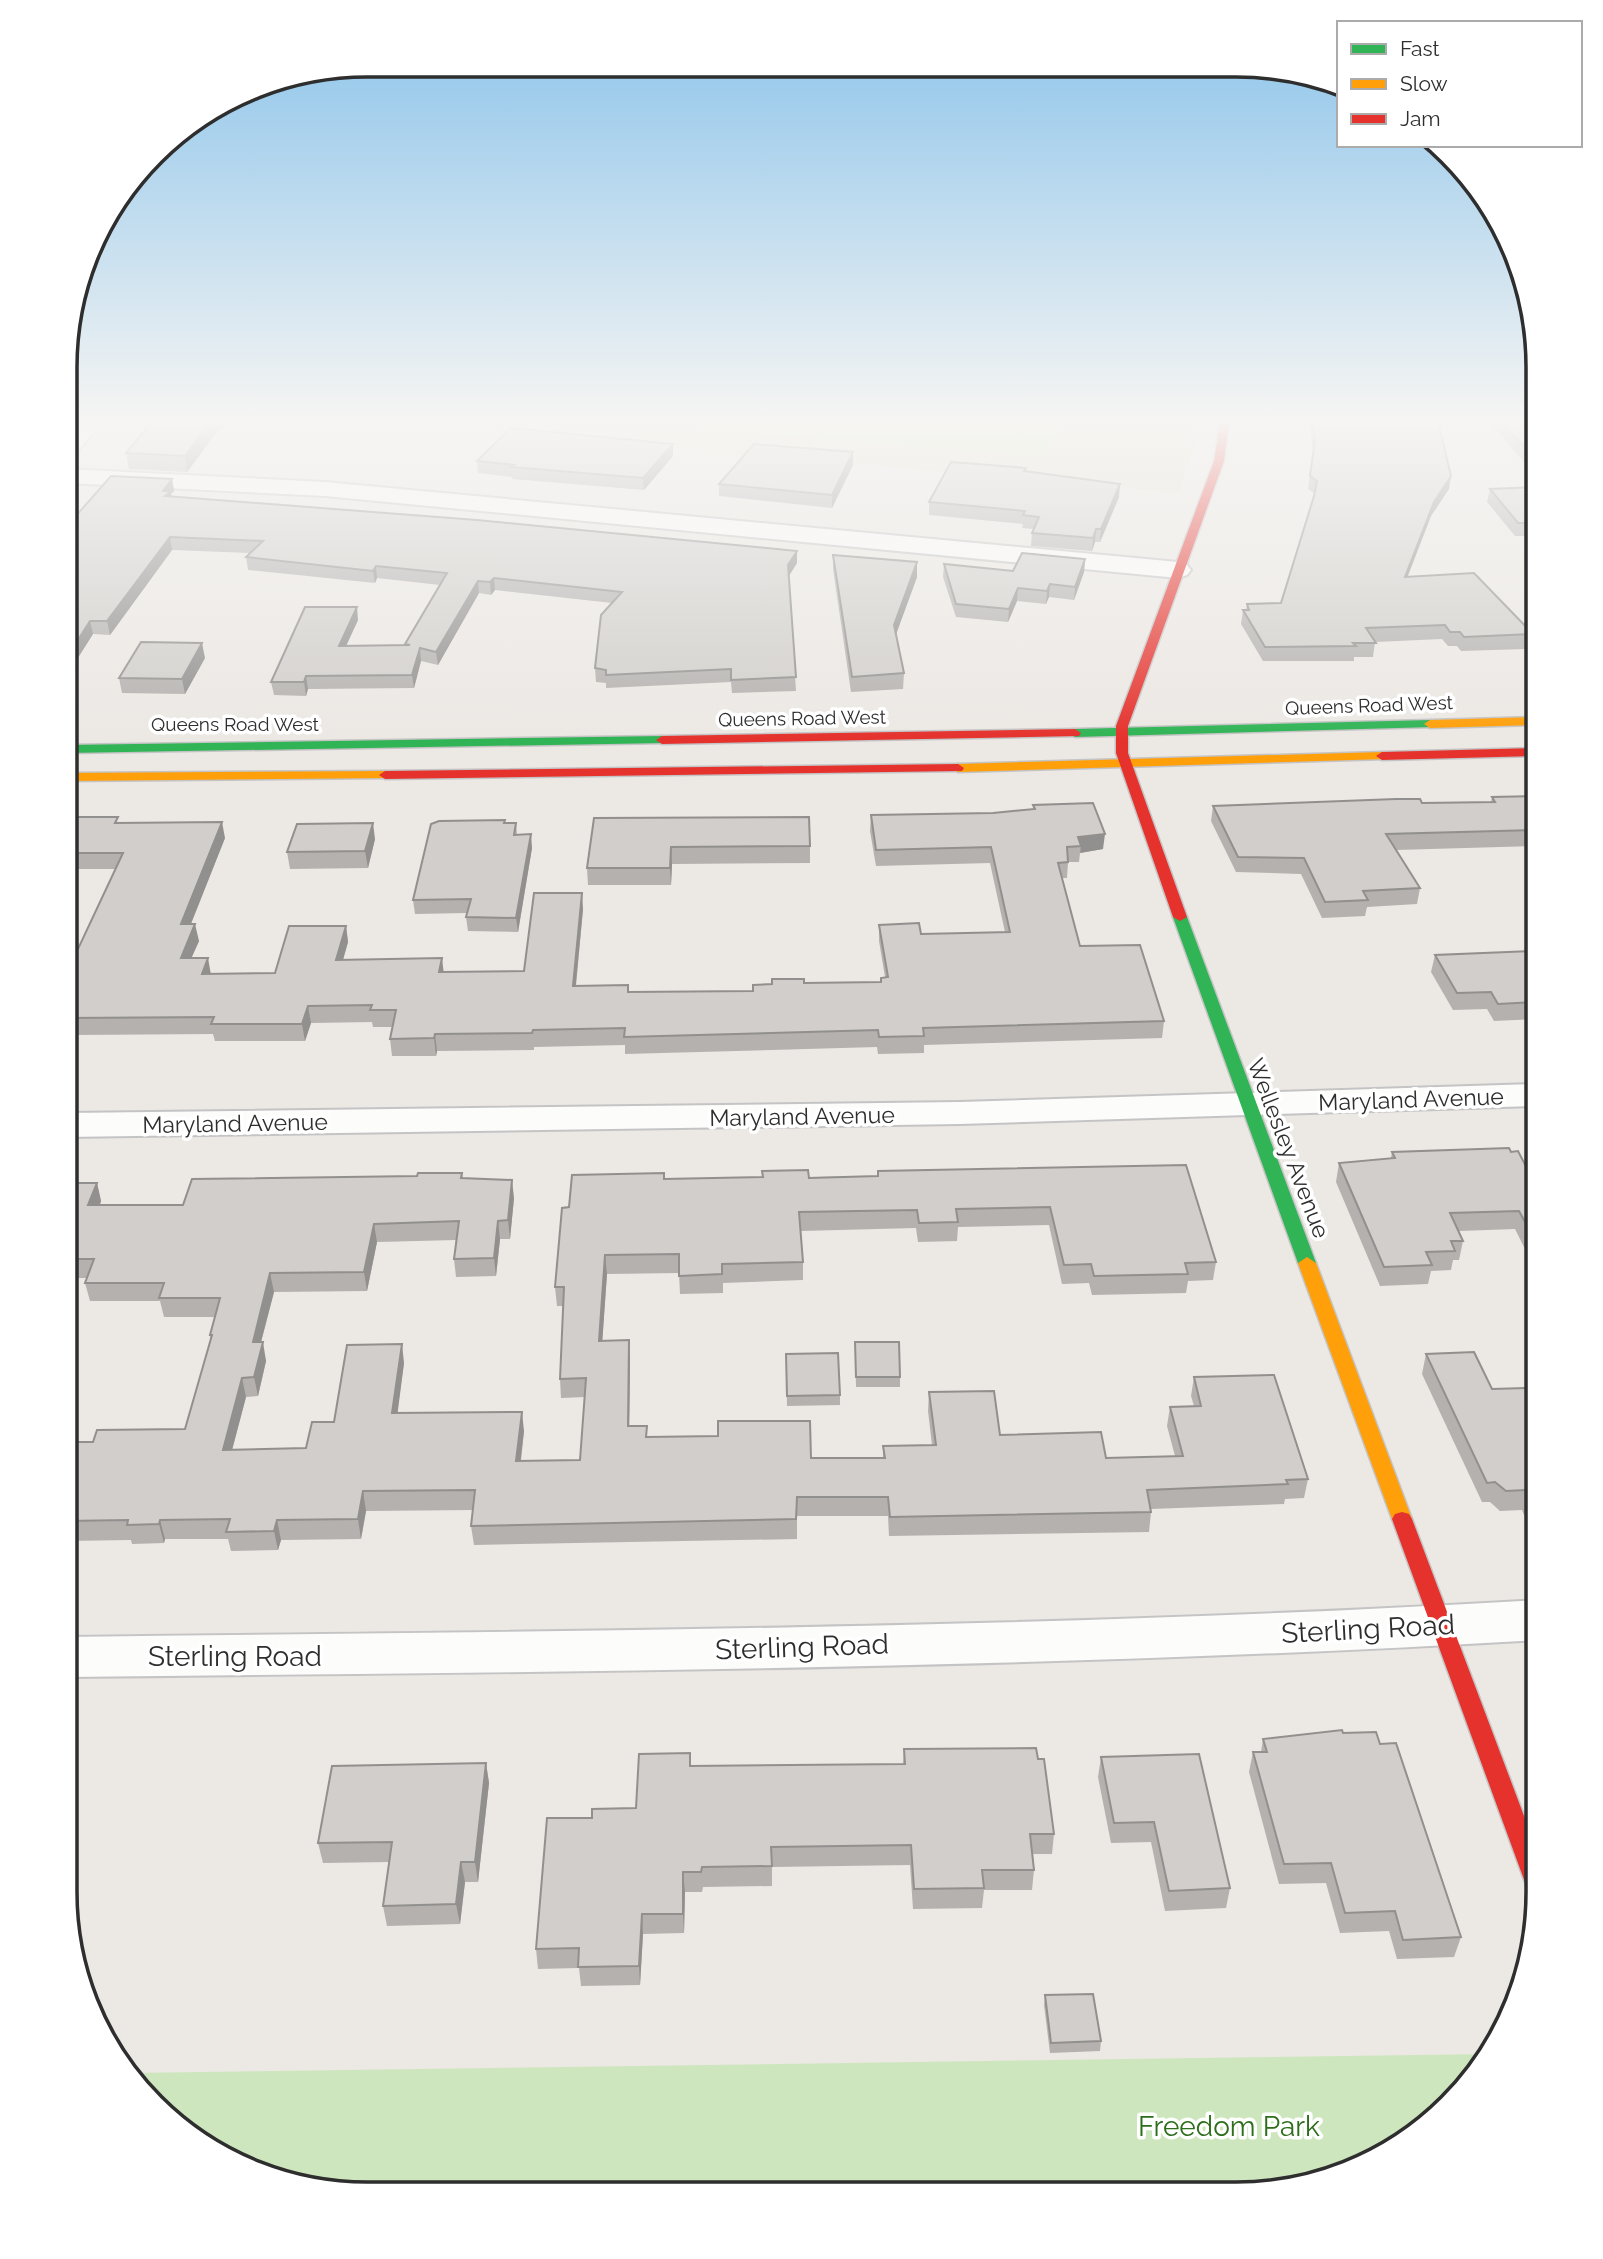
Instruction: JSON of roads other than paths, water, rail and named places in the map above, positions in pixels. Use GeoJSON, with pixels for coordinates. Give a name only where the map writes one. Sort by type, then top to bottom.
{"type":"FeatureCollection","features":[{"type":"Feature","properties":{"kind":"street"},"geometry":{"type":"LineString","coordinates":[[730,527],[1178,570]]}},
{"type":"Feature","properties":{"kind":"street","name":"Wellesley Avenue"},"geometry":{"type":"LineString","coordinates":[[1194,527],[1120,733],[1125,765],[1526,1853]]}},
{"type":"Feature","properties":{"kind":"street","name":"Queens Road West"},"geometry":{"type":"LineString","coordinates":[[77,749],[177,745],[586,742],[1120,733],[1526,721]]}},
{"type":"Feature","properties":{"kind":"street"},"geometry":{"type":"LineString","coordinates":[[77,777],[863,771],[1526,752]]}},
{"type":"Feature","properties":{"kind":"street","name":"Maryland Avenue"},"geometry":{"type":"LineString","coordinates":[[77,1125],[639,1119],[1526,1095]]}},
{"type":"Feature","properties":{"kind":"street","name":"Sterling Road"},"geometry":{"type":"LineString","coordinates":[[77,1657],[700,1650],[1441,1626],[1526,1621]]}},
{"type":"Feature","properties":{"kind":"park label","name":"Freedom Park"},"geometry":{"type":"Point","coordinates":[1229,2126]}}]}
